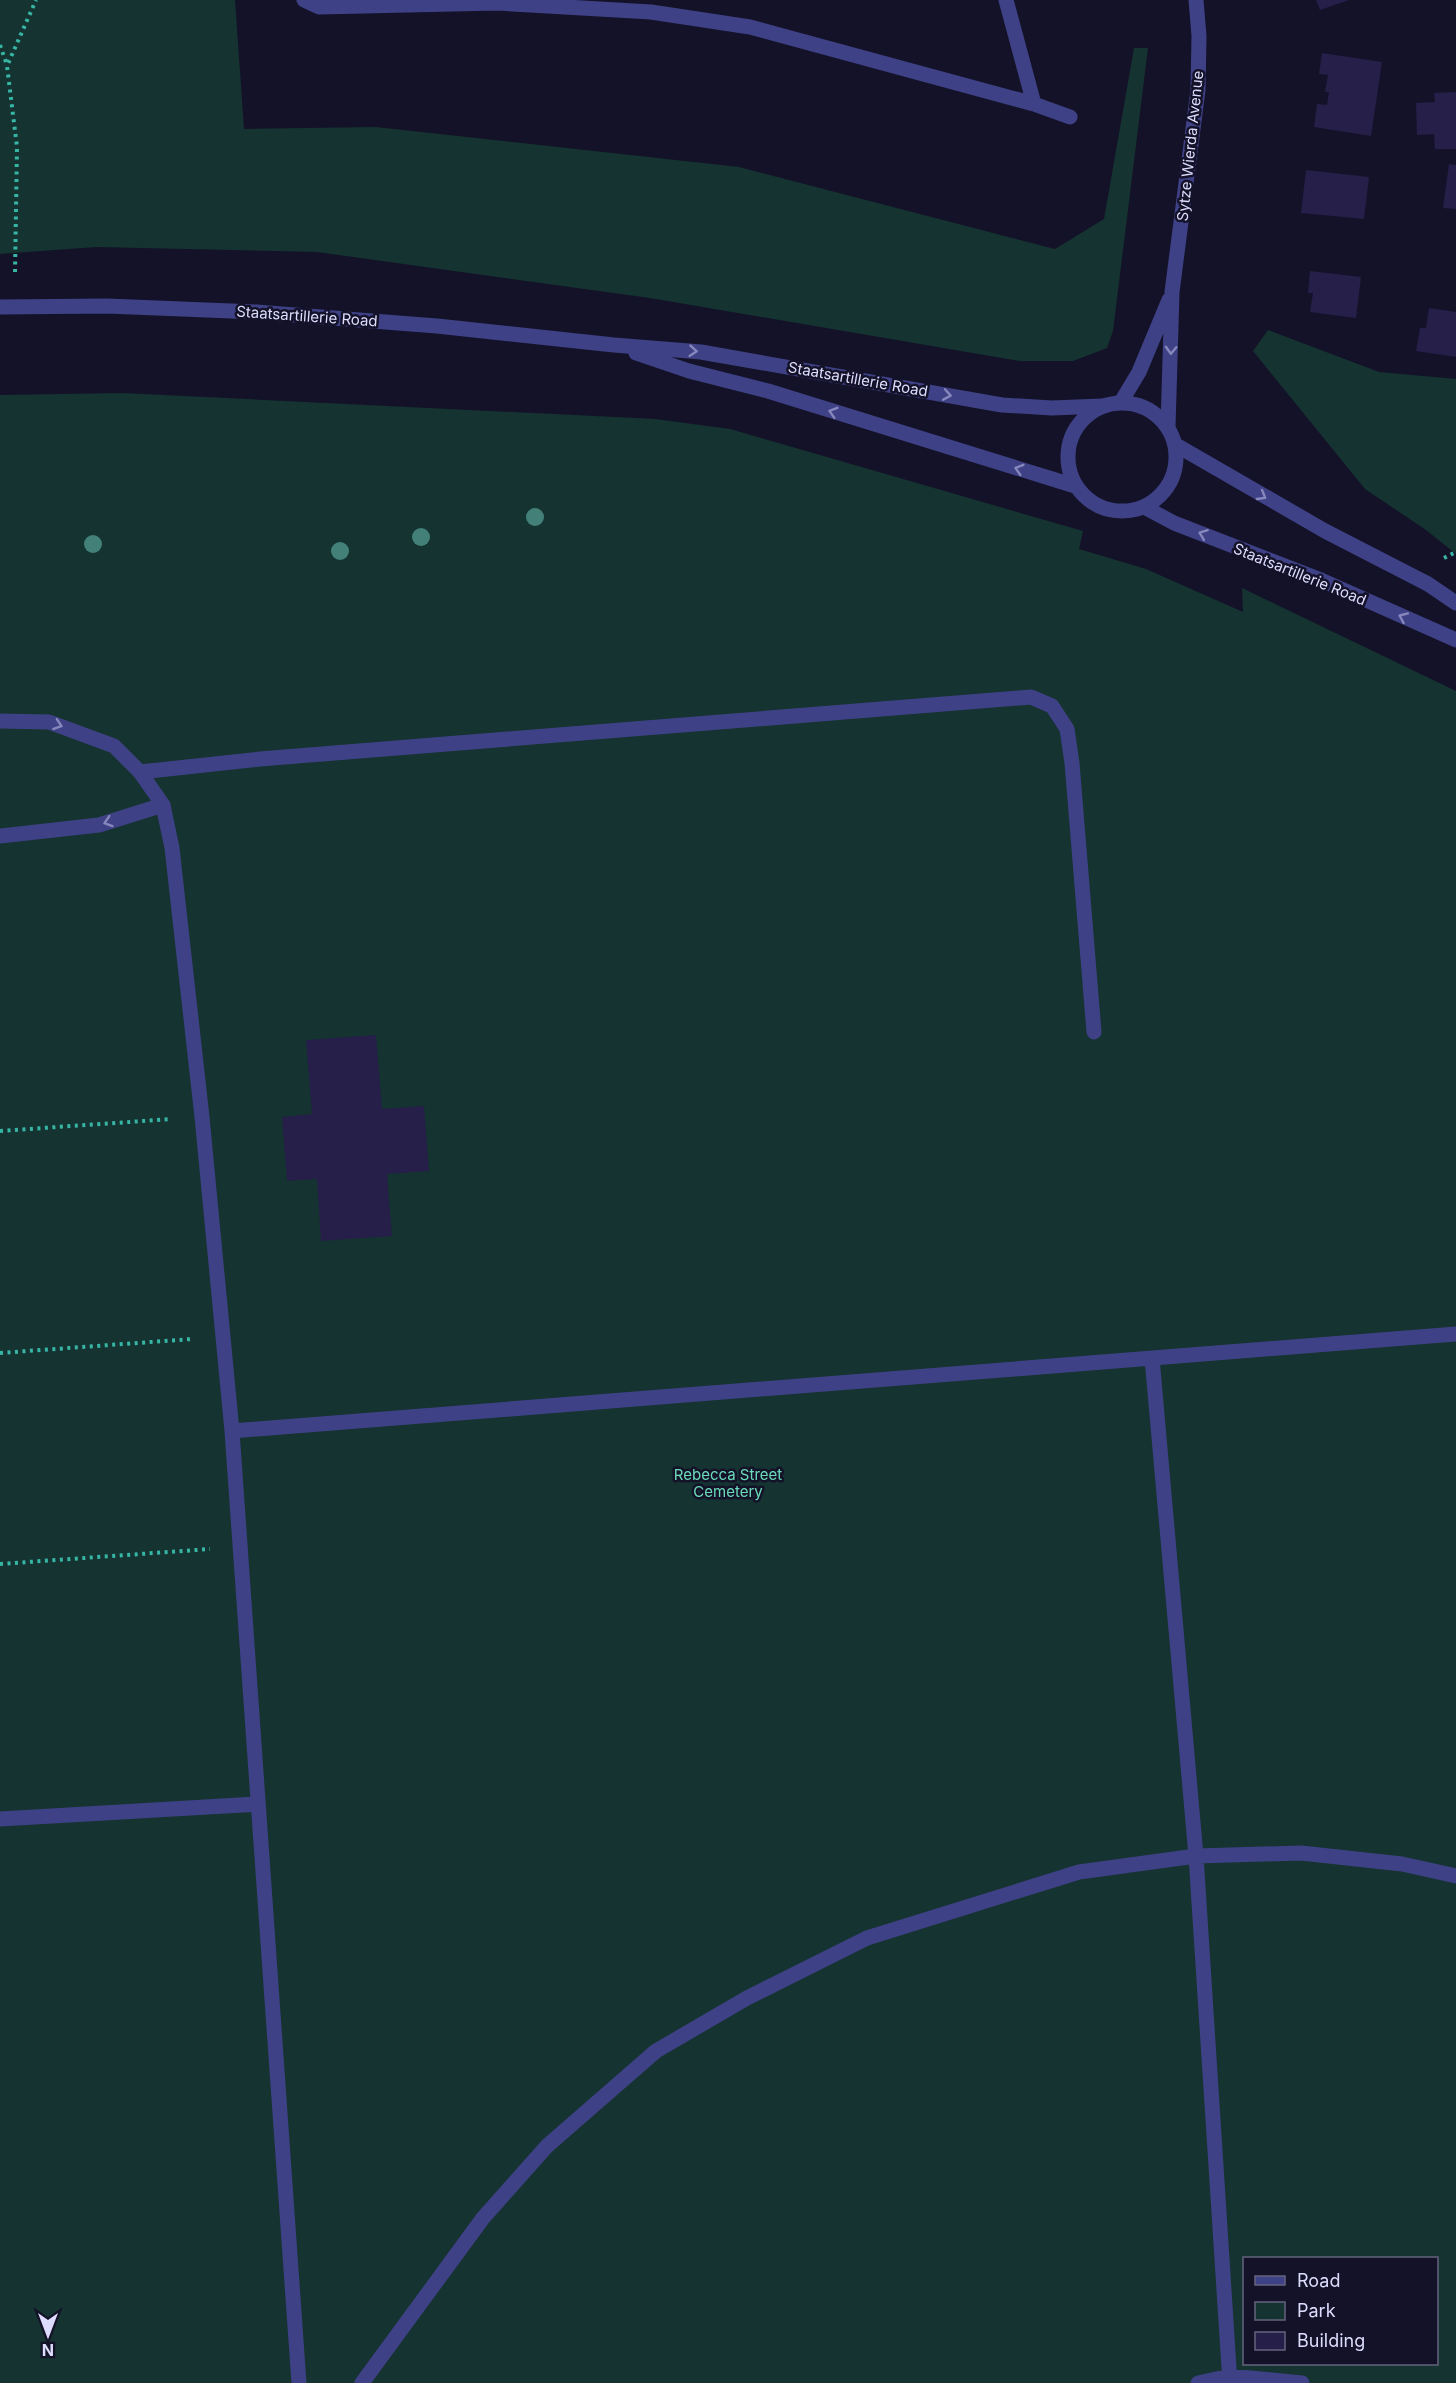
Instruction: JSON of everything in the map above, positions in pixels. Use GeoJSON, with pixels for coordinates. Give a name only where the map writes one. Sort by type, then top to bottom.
{"type":"FeatureCollection","features":[{"type":"Feature","properties":{"kind":"street"},"geometry":{"type":"LineString","coordinates":[[304,0],[319,7],[497,3],[651,12],[750,27],[1034,104],[1070,117]]}},
{"type":"Feature","properties":{"kind":"street"},"geometry":{"type":"LineString","coordinates":[[1006,0],[1034,104]]}},
{"type":"Feature","properties":{"kind":"street","name":"Sytze Wierda Avenue"},"geometry":{"type":"LineString","coordinates":[[1168,427],[1172,292],[1198,90],[1199,36],[1196,0]]}},
{"type":"Feature","properties":{"kind":"street","name":"Sytze Wierda Avenue"},"geometry":{"type":"LineString","coordinates":[[1120,402],[1139,372],[1172,292]]}},
{"type":"Feature","properties":{"kind":"street","name":"Staatsartillerie Road"},"geometry":{"type":"LineString","coordinates":[[0,307],[107,306],[256,312],[437,326],[701,352],[1002,405],[1052,408],[1102,406]]}},
{"type":"Feature","properties":{"kind":"street","name":"Staatsartillerie Road"},"geometry":{"type":"LineString","coordinates":[[614,345],[689,371],[768,392],[1075,486]]}},
{"type":"Feature","properties":{"kind":"street"},"geometry":{"type":"LineString","coordinates":[[1120,402],[1139,405],[1156,414],[1168,427],[1176,445],[1176,470],[1171,482],[1154,501],[1133,511],[1111,511],[1091,502],[1075,486],[1067,460],[1068,446],[1080,422],[1102,406],[1120,402]]}},
{"type":"Feature","properties":{"kind":"street"},"geometry":{"type":"LineString","coordinates":[[1176,445],[1326,531],[1428,584],[1456,603]]}},
{"type":"Feature","properties":{"kind":"street","name":"Staatsartillerie Road"},"geometry":{"type":"LineString","coordinates":[[1144,507],[1174,523],[1321,580],[1456,640]]}},
{"type":"Feature","properties":{"kind":"street"},"geometry":{"type":"LineString","coordinates":[[140,772],[272,758],[1031,697],[1052,706],[1067,729],[1073,774],[1094,1032]]}},
{"type":"Feature","properties":{"kind":"street"},"geometry":{"type":"LineString","coordinates":[[0,721],[49,722],[114,746],[140,772],[163,805],[172,849],[202,1117],[232,1431],[298,2383]]}},
{"type":"Feature","properties":{"kind":"street"},"geometry":{"type":"LineString","coordinates":[[0,836],[99,825],[163,805]]}},
{"type":"Feature","properties":{"kind":"street"},"geometry":{"type":"LineString","coordinates":[[232,1431],[1456,1334]]}},
{"type":"Feature","properties":{"kind":"street"},"geometry":{"type":"LineString","coordinates":[[1152,1358],[1196,1856],[1230,2380]]}},
{"type":"Feature","properties":{"kind":"street"},"geometry":{"type":"LineString","coordinates":[[0,1819],[258,1804]]}},
{"type":"Feature","properties":{"kind":"street"},"geometry":{"type":"LineString","coordinates":[[362,2383],[483,2218],[547,2145],[656,2051],[747,1998],[867,1938],[1079,1872],[1196,1856],[1301,1852],[1402,1864],[1456,1876]]}},
{"type":"Feature","properties":{"kind":"street"},"geometry":{"type":"LineString","coordinates":[[1198,2383],[1230,2380],[1302,2383]]}},
{"type":"Feature","properties":{"kind":"path"},"geometry":{"type":"LineString","coordinates":[[7,66],[36,0]]}},
{"type":"Feature","properties":{"kind":"path"},"geometry":{"type":"LineString","coordinates":[[0,45],[7,66],[17,147],[15,272]]}},
{"type":"Feature","properties":{"kind":"path"},"geometry":{"type":"LineString","coordinates":[[0,1131],[202,1117]]}},
{"type":"Feature","properties":{"kind":"path"},"geometry":{"type":"LineString","coordinates":[[0,1353],[223,1337]]}},
{"type":"Feature","properties":{"kind":"path"},"geometry":{"type":"LineString","coordinates":[[0,1564],[240,1547]]}},
{"type":"Feature","properties":{"kind":"green space"},"geometry":{"type":"Polygon","coordinates":[[[0,0],[235,0],[244,129],[376,127],[739,167],[1055,249],[1104,219],[1134,48],[1148,48],[1113,331],[1107,348],[1073,361],[1020,361],[650,298],[317,252],[96,247],[0,254],[0,0]]]}},
{"type":"Feature","properties":{"kind":"green space"},"geometry":{"type":"Polygon","coordinates":[[[1268,330],[1379,372],[1456,379],[1456,554],[1426,530],[1365,489],[1253,351],[1268,330]]]}},
{"type":"Feature","properties":{"kind":"green space","name":"Rebecca Street Cemetery"},"geometry":{"type":"Polygon","coordinates":[[[123,393],[655,419],[730,429],[1083,531],[1079,549],[1146,569],[1243,612],[1242,588],[1456,691],[1456,2383],[0,2383],[0,395],[123,393]]]}},
{"type":"Feature","properties":{"kind":"building"},"geometry":{"type":"Polygon","coordinates":[[[1316,0],[1349,0],[1320,10],[1316,0]]]}},
{"type":"Feature","properties":{"kind":"building"},"geometry":{"type":"Polygon","coordinates":[[[1322,53],[1382,62],[1371,136],[1314,127],[1317,104],[1327,105],[1329,92],[1325,92],[1328,75],[1319,74],[1322,53]]]}},
{"type":"Feature","properties":{"kind":"building"},"geometry":{"type":"Polygon","coordinates":[[[1456,92],[1456,149],[1435,149],[1434,134],[1417,135],[1416,103],[1435,102],[1434,93],[1456,92]]]}},
{"type":"Feature","properties":{"kind":"building"},"geometry":{"type":"Polygon","coordinates":[[[1449,164],[1456,165],[1456,209],[1443,208],[1449,164]]]}},
{"type":"Feature","properties":{"kind":"building"},"geometry":{"type":"Polygon","coordinates":[[[1306,170],[1369,177],[1364,219],[1301,213],[1306,170]]]}},
{"type":"Feature","properties":{"kind":"building"},"geometry":{"type":"Polygon","coordinates":[[[1310,271],[1361,277],[1356,318],[1310,312],[1313,293],[1308,293],[1310,271]]]}},
{"type":"Feature","properties":{"kind":"building"},"geometry":{"type":"Polygon","coordinates":[[[1429,308],[1456,312],[1456,357],[1416,351],[1420,328],[1426,328],[1429,308]]]}},
{"type":"Feature","properties":{"kind":"building"},"geometry":{"type":"Polygon","coordinates":[[[376,1035],[382,1109],[424,1106],[429,1171],[387,1174],[392,1236],[321,1241],[317,1179],[287,1181],[282,1117],[312,1114],[306,1040],[376,1035]]]}}]}
